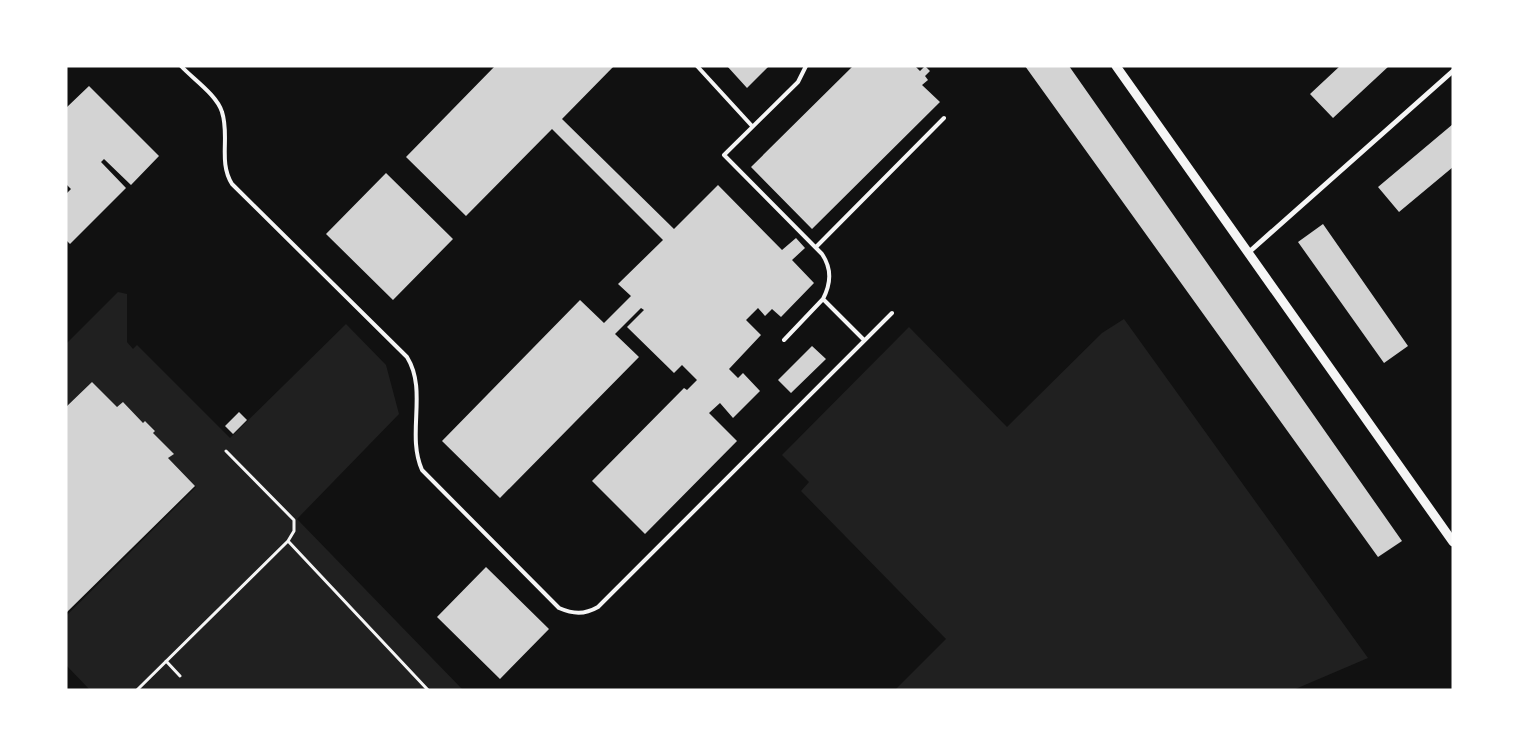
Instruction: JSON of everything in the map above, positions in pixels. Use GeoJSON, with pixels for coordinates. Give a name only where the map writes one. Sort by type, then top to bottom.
{"type":"FeatureCollection","features":[{"type":"Feature","properties":{"kind":"street"},"geometry":{"type":"LineString","coordinates":[[1116,66],[1453,542]]}},
{"type":"Feature","properties":{"kind":"street"},"geometry":{"type":"LineString","coordinates":[[1248,253],[1453,71]]}},
{"type":"Feature","properties":{"kind":"lane"},"geometry":{"type":"LineString","coordinates":[[181,66],[222,110],[225,168],[232,184],[406,356],[414,369],[417,382],[418,460],[425,474],[553,601],[568,612],[583,613],[598,607],[892,313]]}},
{"type":"Feature","properties":{"kind":"lane"},"geometry":{"type":"LineString","coordinates":[[697,66],[752,126]]}},
{"type":"Feature","properties":{"kind":"lane"},"geometry":{"type":"LineString","coordinates":[[784,340],[823,299],[829,286],[830,274],[827,262],[816,247],[724,155],[798,82],[806,66]]}},
{"type":"Feature","properties":{"kind":"lane"},"geometry":{"type":"LineString","coordinates":[[816,247],[944,118]]}},
{"type":"Feature","properties":{"kind":"lane"},"geometry":{"type":"LineString","coordinates":[[823,299],[864,340]]}},
{"type":"Feature","properties":{"kind":"path"},"geometry":{"type":"LineString","coordinates":[[137,690],[288,541],[294,531],[294,520],[226,451]]}},
{"type":"Feature","properties":{"kind":"path"},"geometry":{"type":"LineString","coordinates":[[288,541],[428,690]]}},
{"type":"Feature","properties":{"kind":"path"},"geometry":{"type":"LineString","coordinates":[[166,661],[180,676]]}},
{"type":"Feature","properties":{"kind":"shaded area"},"geometry":{"type":"Polygon","coordinates":[[[118,292],[127,294],[127,342],[133,349],[137,345],[230,438],[346,324],[386,365],[399,414],[297,519],[463,690],[90,690],[66,665],[66,616],[196,487],[168,458],[173,453],[153,433],[155,430],[145,421],[143,423],[123,403],[117,407],[92,382],[66,407],[66,344],[118,292]]]}},
{"type":"Feature","properties":{"kind":"shaded area"},"geometry":{"type":"Polygon","coordinates":[[[1124,319],[1368,658],[1293,690],[895,690],[946,639],[801,491],[809,482],[782,455],[909,327],[1007,427],[1102,333],[1124,319]]]}},
{"type":"Feature","properties":{"kind":"building"},"geometry":{"type":"Polygon","coordinates":[[[495,66],[614,66],[562,119],[674,229],[718,185],[782,250],[796,238],[805,248],[792,260],[814,283],[781,317],[772,309],[765,316],[758,308],[746,320],[761,335],[729,369],[738,378],[743,373],[760,391],[733,418],[720,403],[709,413],[737,441],[645,534],[592,481],[684,388],[687,390],[697,380],[682,365],[674,373],[627,327],[644,310],[641,308],[615,334],[639,357],[500,498],[442,441],[580,300],[604,323],[631,296],[618,284],[663,240],[552,129],[466,216],[406,157],[495,66]]]}},
{"type":"Feature","properties":{"kind":"building"},"geometry":{"type":"Polygon","coordinates":[[[727,66],[769,66],[747,88],[727,66]]]}},
{"type":"Feature","properties":{"kind":"building"},"geometry":{"type":"Polygon","coordinates":[[[853,66],[915,66],[920,71],[925,66],[930,71],[925,76],[928,80],[922,85],[940,102],[812,229],[751,167],[853,66]]]}},
{"type":"Feature","properties":{"kind":"building"},"geometry":{"type":"Polygon","coordinates":[[[1025,66],[1069,66],[1402,541],[1378,557],[1025,66]]]}},
{"type":"Feature","properties":{"kind":"building"},"geometry":{"type":"Polygon","coordinates":[[[1340,66],[1389,66],[1333,118],[1310,94],[1340,66]]]}},
{"type":"Feature","properties":{"kind":"building"},"geometry":{"type":"Polygon","coordinates":[[[89,86],[159,156],[131,185],[104,159],[101,162],[126,188],[70,244],[66,240],[66,194],[71,189],[66,184],[66,108],[89,86]]]}},
{"type":"Feature","properties":{"kind":"building"},"geometry":{"type":"Polygon","coordinates":[[[1453,124],[1453,167],[1399,212],[1378,187],[1453,124]]]}},
{"type":"Feature","properties":{"kind":"building"},"geometry":{"type":"Polygon","coordinates":[[[386,173],[453,239],[393,300],[326,234],[386,173]]]}},
{"type":"Feature","properties":{"kind":"building"},"geometry":{"type":"Polygon","coordinates":[[[1323,224],[1408,346],[1384,363],[1298,242],[1323,224]]]}},
{"type":"Feature","properties":{"kind":"building"},"geometry":{"type":"Polygon","coordinates":[[[812,346],[826,359],[791,393],[778,380],[812,346]]]}},
{"type":"Feature","properties":{"kind":"building"},"geometry":{"type":"Polygon","coordinates":[[[92,382],[117,407],[123,402],[143,423],[145,421],[155,431],[153,433],[174,454],[168,458],[195,486],[66,613],[66,407],[92,382]]]}},
{"type":"Feature","properties":{"kind":"building"},"geometry":{"type":"Polygon","coordinates":[[[239,412],[247,420],[233,434],[225,426],[239,412]]]}},
{"type":"Feature","properties":{"kind":"building"},"geometry":{"type":"Polygon","coordinates":[[[486,567],[549,629],[500,679],[437,617],[486,567]]]}}]}
